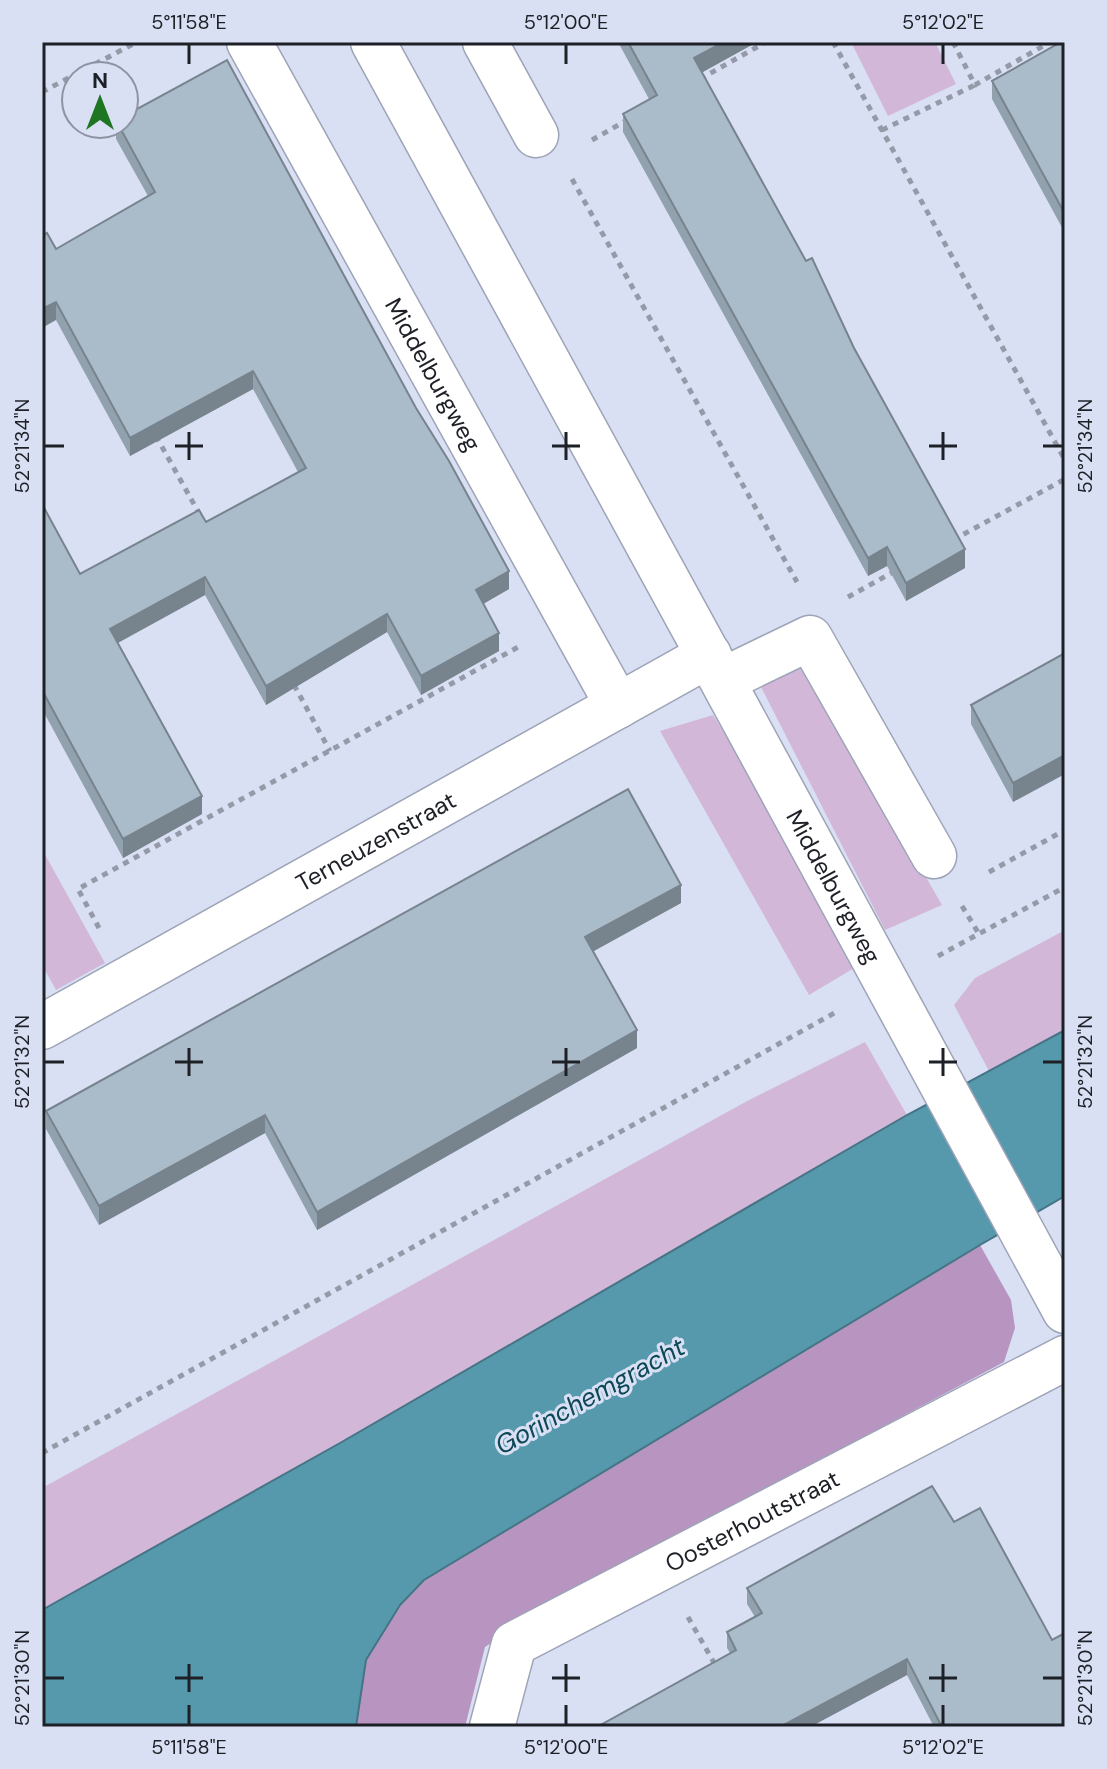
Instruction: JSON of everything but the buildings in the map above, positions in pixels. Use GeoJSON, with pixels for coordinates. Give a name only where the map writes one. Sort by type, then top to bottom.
{"type":"FeatureCollection","features":[{"type":"Feature","properties":{"kind":"street","name":"Middelburgweg"},"geometry":{"type":"LineString","coordinates":[[249,42],[618,706]]}},
{"type":"Feature","properties":{"kind":"street","name":"Middelburgweg"},"geometry":{"type":"LineString","coordinates":[[373,42],[1065,1311]]}},
{"type":"Feature","properties":{"kind":"street"},"geometry":{"type":"LineString","coordinates":[[485,42],[548,146]]}},
{"type":"Feature","properties":{"kind":"street"},"geometry":{"type":"LineString","coordinates":[[716,667],[813,626],[934,856]]}},
{"type":"Feature","properties":{"kind":"street","name":"Terneuzenstraat"},"geometry":{"type":"LineString","coordinates":[[42,1027],[618,706],[716,667]]}},
{"type":"Feature","properties":{"kind":"street","name":"Oosterhoutstraat"},"geometry":{"type":"LineString","coordinates":[[492,1727],[514,1644],[1065,1358]]}},
{"type":"Feature","properties":{"kind":"path"},"geometry":{"type":"LineString","coordinates":[[42,92],[137,42]]}},
{"type":"Feature","properties":{"kind":"path"},"geometry":{"type":"LineString","coordinates":[[698,81],[766,42]]}},
{"type":"Feature","properties":{"kind":"path"},"geometry":{"type":"LineString","coordinates":[[833,42],[1065,460]]}},
{"type":"Feature","properties":{"kind":"path"},"geometry":{"type":"LineString","coordinates":[[953,42],[975,85]]}},
{"type":"Feature","properties":{"kind":"path"},"geometry":{"type":"LineString","coordinates":[[882,130],[975,85],[1050,42]]}},
{"type":"Feature","properties":{"kind":"path"},"geometry":{"type":"LineString","coordinates":[[642,111],[548,146],[813,626],[898,570]]}},
{"type":"Feature","properties":{"kind":"path"},"geometry":{"type":"LineString","coordinates":[[156,435],[201,517]]}},
{"type":"Feature","properties":{"kind":"path"},"geometry":{"type":"LineString","coordinates":[[940,547],[1065,479]]}},
{"type":"Feature","properties":{"kind":"path"},"geometry":{"type":"LineString","coordinates":[[78,889],[570,618]]}},
{"type":"Feature","properties":{"kind":"path"},"geometry":{"type":"LineString","coordinates":[[292,682],[330,751]]}},
{"type":"Feature","properties":{"kind":"path"},"geometry":{"type":"LineString","coordinates":[[42,1453],[1065,887]]}},
{"type":"Feature","properties":{"kind":"path"},"geometry":{"type":"LineString","coordinates":[[960,902],[979,934]]}},
{"type":"Feature","properties":{"kind":"path"},"geometry":{"type":"LineString","coordinates":[[661,1567],[720,1674]]}},
{"type":"Feature","properties":{"kind":"shaded area"},"geometry":{"type":"Polygon","coordinates":[[[851,42],[935,42],[956,84],[888,116],[851,42]]]}},
{"type":"Feature","properties":{"kind":"shaded area"},"geometry":{"type":"Polygon","coordinates":[[[802,662],[942,905],[885,930],[760,685],[802,662]]]}},
{"type":"Feature","properties":{"kind":"shaded area"},"geometry":{"type":"Polygon","coordinates":[[[713,715],[866,961],[809,995],[660,731],[713,715]]]}},
{"type":"Feature","properties":{"kind":"shaded area"},"geometry":{"type":"Polygon","coordinates":[[[42,849],[105,963],[56,990],[42,965],[42,849]]]}},
{"type":"Feature","properties":{"kind":"shaded area"},"geometry":{"type":"Polygon","coordinates":[[[1065,930],[1065,1030],[989,1071],[954,1005],[975,978],[1065,930]]]}},
{"type":"Feature","properties":{"kind":"shaded area"},"geometry":{"type":"Polygon","coordinates":[[[865,1042],[907,1115],[340,1443],[42,1610],[42,1488],[749,1100],[865,1042]]]}},
{"type":"Feature","properties":{"kind":"shaded area"},"geometry":{"type":"Polygon","coordinates":[[[980,1245],[1011,1300],[1015,1328],[1004,1362],[550,1604],[485,1647],[465,1727],[356,1727],[366,1660],[400,1605],[424,1580],[980,1245]]]}},
{"type":"Feature","properties":{"kind":"water","name":"Gorinchemgracht"},"geometry":{"type":"Polygon","coordinates":[[[1065,1030],[1065,1196],[424,1580],[400,1605],[366,1660],[356,1727],[42,1727],[42,1610],[340,1443],[907,1115],[1065,1030]]]}}]}
